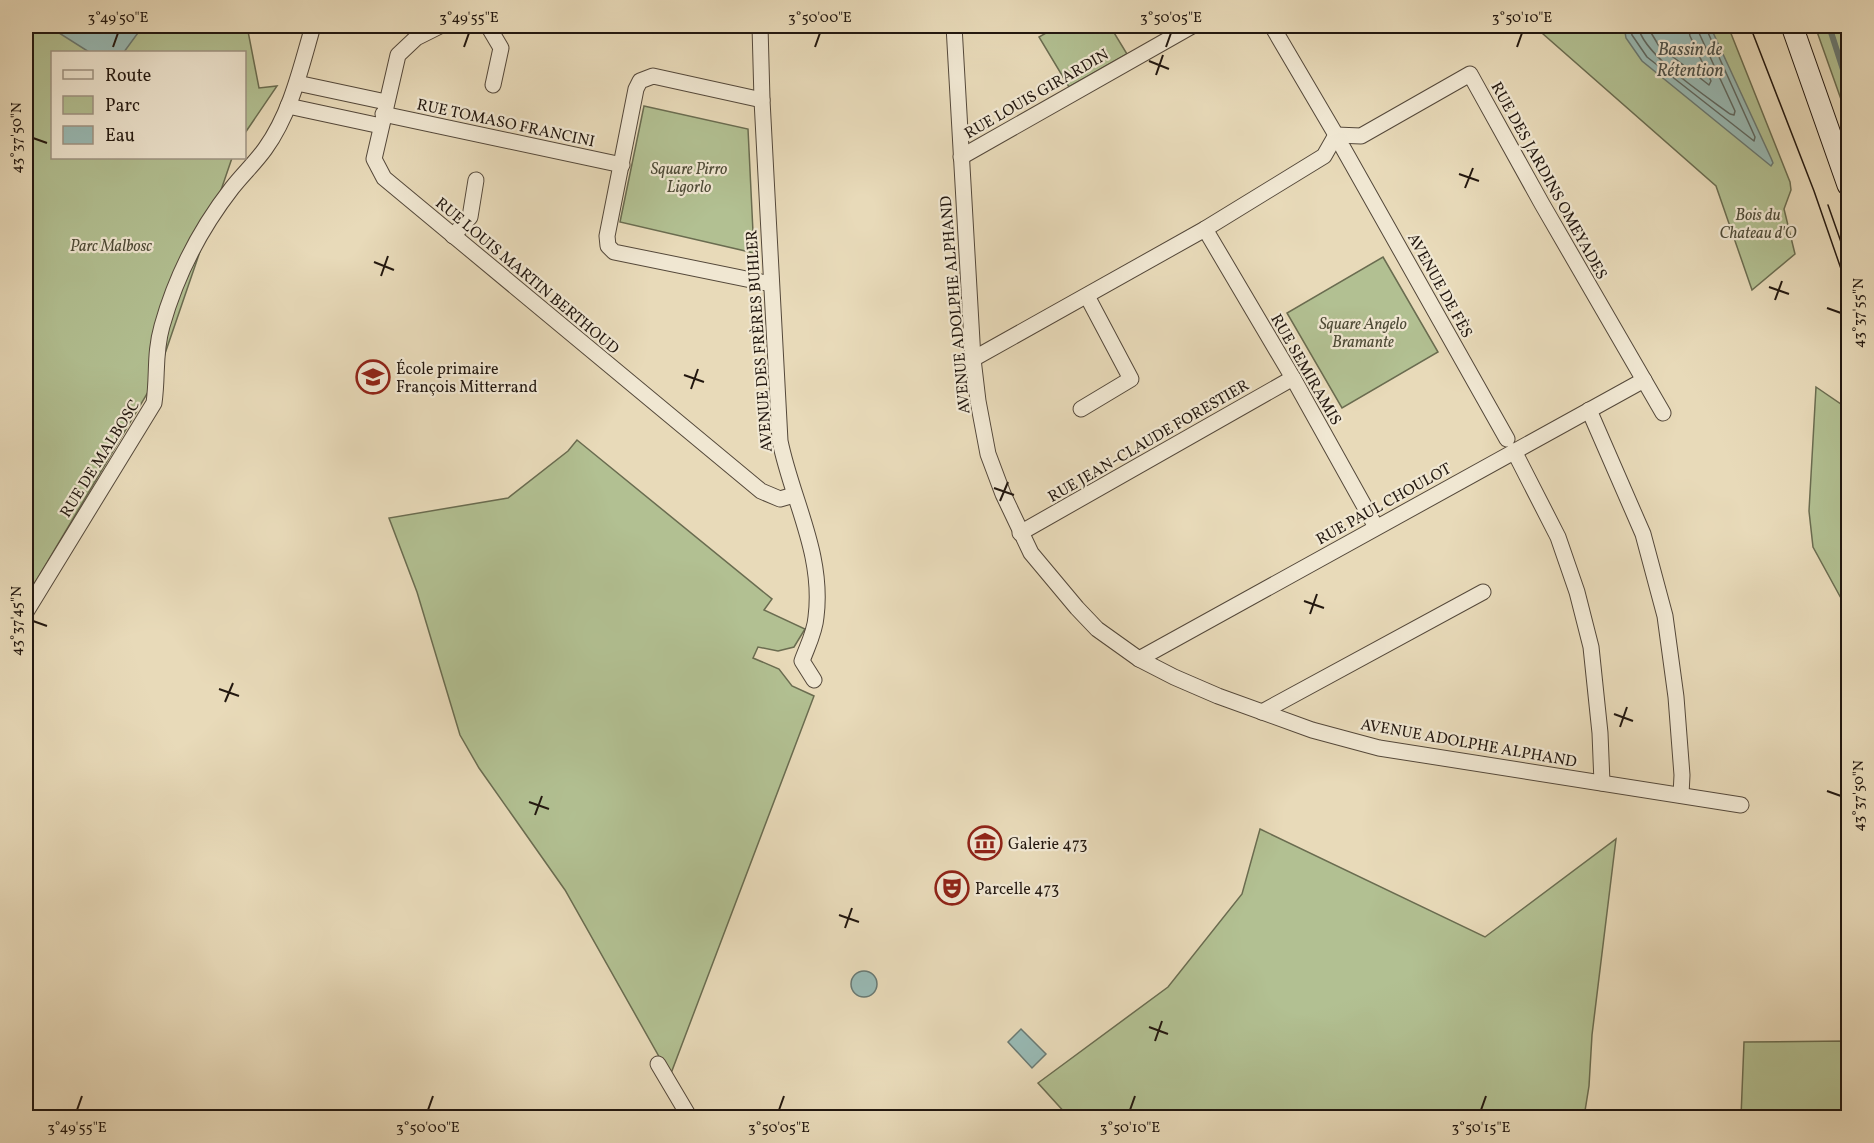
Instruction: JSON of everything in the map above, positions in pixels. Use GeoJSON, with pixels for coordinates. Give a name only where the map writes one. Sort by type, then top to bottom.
{"type":"FeatureCollection","features":[{"type":"Feature","properties":{"kind":"main road"},"geometry":{"type":"LineString","coordinates":[[1792,26],[1848,185]]}},
{"type":"Feature","properties":{"kind":"street","name":"RUE DE MALBOSC"},"geometry":{"type":"LineString","coordinates":[[26,612],[154,403],[156,350],[176,286],[204,228],[232,188],[266,148],[297,83],[313,26]]}},
{"type":"Feature","properties":{"kind":"street","name":"RUE LOUIS MARTIN BERTHOUD"},"geometry":{"type":"LineString","coordinates":[[440,26],[416,38],[398,55],[374,159],[384,178],[760,491],[780,499],[794,495]]}},
{"type":"Feature","properties":{"kind":"street"},"geometry":{"type":"LineString","coordinates":[[488,26],[501,48],[493,85]]}},
{"type":"Feature","properties":{"kind":"street","name":"AVENUE DES FRÈRES BUHLER"},"geometry":{"type":"LineString","coordinates":[[760,26],[780,441],[785,466],[808,534],[817,581],[816,620],[802,662],[814,680]]}},
{"type":"Feature","properties":{"kind":"street","name":"AVENUE ADOLPHE ALPHAND"},"geometry":{"type":"LineString","coordinates":[[954,26],[973,358],[988,454],[1002,494],[1031,553],[1097,629],[1139,659],[1174,677],[1312,730],[1379,748],[1741,805]]}},
{"type":"Feature","properties":{"kind":"street","name":"RUE LOUIS GIRARDIN"},"geometry":{"type":"LineString","coordinates":[[961,157],[1192,26]]}},
{"type":"Feature","properties":{"kind":"street","name":"AVENUE DE FÈS"},"geometry":{"type":"LineString","coordinates":[[1272,26],[1511,445],[1558,537],[1577,592],[1591,648],[1600,733],[1602,783]]}},
{"type":"Feature","properties":{"kind":"street","name":"RUE DES JARDINS OMEYADES"},"geometry":{"type":"LineString","coordinates":[[1340,142],[1361,136],[1470,74],[1663,413]]}},
{"type":"Feature","properties":{"kind":"street"},"geometry":{"type":"LineString","coordinates":[[762,100],[653,76],[640,81],[636,88],[607,236],[608,246],[614,252],[771,284]]}},
{"type":"Feature","properties":{"kind":"street","name":"RUE TOMASO FRANCINI"},"geometry":{"type":"LineString","coordinates":[[297,83],[383,114]]}},
{"type":"Feature","properties":{"kind":"street","name":"RUE TOMASO FRANCINI"},"geometry":{"type":"LineString","coordinates":[[288,106],[383,114],[622,165]]}},
{"type":"Feature","properties":{"kind":"street"},"geometry":{"type":"LineString","coordinates":[[973,358],[1205,229],[1324,156],[1340,142]]}},
{"type":"Feature","properties":{"kind":"street"},"geometry":{"type":"LineString","coordinates":[[453,236],[470,217],[476,180]]}},
{"type":"Feature","properties":{"kind":"street","name":"RUE SEMIRAMIS"},"geometry":{"type":"LineString","coordinates":[[1205,229],[1293,378],[1376,527]]}},
{"type":"Feature","properties":{"kind":"street"},"geometry":{"type":"LineString","coordinates":[[1081,409],[1131,379],[1087,296]]}},
{"type":"Feature","properties":{"kind":"street","name":"RUE JEAN-CLAUDE FORESTIER"},"geometry":{"type":"LineString","coordinates":[[1020,533],[1293,378]]}},
{"type":"Feature","properties":{"kind":"street","name":"RUE PAUL CHOULOT"},"geometry":{"type":"LineString","coordinates":[[1139,659],[1376,527],[1511,445],[1588,410],[1644,380]]}},
{"type":"Feature","properties":{"kind":"street"},"geometry":{"type":"LineString","coordinates":[[1588,410],[1643,534],[1665,616],[1676,697],[1682,775],[1681,795]]}},
{"type":"Feature","properties":{"kind":"street"},"geometry":{"type":"LineString","coordinates":[[1262,712],[1482,592]]}},
{"type":"Feature","properties":{"kind":"street"},"geometry":{"type":"LineString","coordinates":[[658,1064],[690,1118]]}},
{"type":"Feature","properties":{"kind":"green space","name":"Parc Malbosc"},"geometry":{"type":"Polygon","coordinates":[[[26,26],[247,26],[259,88],[277,86],[246,132],[246,51],[51,51],[51,159],[232,159],[157,377],[26,598],[26,26]]]}},
{"type":"Feature","properties":{"kind":"green space"},"geometry":{"type":"Polygon","coordinates":[[[1058,26],[1110,26],[1127,54],[1069,87],[1039,37],[1058,26]]]}},
{"type":"Feature","properties":{"kind":"green space","name":"Bois du Chateau d'O"},"geometry":{"type":"Polygon","coordinates":[[[1534,26],[1728,26],[1790,182],[1791,190],[1784,209],[1795,254],[1752,290],[1716,186],[1534,26]]]}},
{"type":"Feature","properties":{"kind":"green space"},"geometry":{"type":"Polygon","coordinates":[[[1815,26],[1848,26],[1848,119],[1815,26]]]}},
{"type":"Feature","properties":{"kind":"green space","name":"Square Pirro Ligorlo"},"geometry":{"type":"Polygon","coordinates":[[[644,106],[748,129],[754,253],[620,222],[644,106]]]}},
{"type":"Feature","properties":{"kind":"green space","name":"Square Angelo Bramante"},"geometry":{"type":"Polygon","coordinates":[[[1383,257],[1438,352],[1342,408],[1287,313],[1383,257]]]}},
{"type":"Feature","properties":{"kind":"green space"},"geometry":{"type":"Polygon","coordinates":[[[1816,387],[1848,409],[1848,611],[1813,547],[1809,511],[1816,387]]]}},
{"type":"Feature","properties":{"kind":"green space"},"geometry":{"type":"Polygon","coordinates":[[[577,440],[772,599],[764,610],[805,629],[794,647],[778,651],[758,647],[753,658],[779,669],[792,686],[814,696],[670,1076],[565,890],[479,768],[460,735],[417,592],[389,518],[508,498],[568,451],[577,440]]]}},
{"type":"Feature","properties":{"kind":"green space"},"geometry":{"type":"Polygon","coordinates":[[[1260,829],[1485,937],[1616,839],[1584,1117],[1065,1117],[1067,1115],[1038,1083],[1168,987],[1242,894],[1260,829]]]}},
{"type":"Feature","properties":{"kind":"green space"},"geometry":{"type":"Polygon","coordinates":[[[1848,1041],[1848,1117],[1741,1117],[1744,1042],[1848,1041]]]}},
{"type":"Feature","properties":{"kind":"water"},"geometry":{"type":"Polygon","coordinates":[[[48,26],[143,26],[125,51],[87,51],[48,26]]]}},
{"type":"Feature","properties":{"kind":"water","name":"Bassin de Rétention"},"geometry":{"type":"Polygon","coordinates":[[[1624,26],[1710,26],[1771,158],[1773,163],[1771,166],[1642,61],[1626,38],[1624,26]]]}},
{"type":"Feature","properties":{"kind":"water"},"geometry":{"type":"Polygon","coordinates":[[[864,971],[874,974],[877,984],[874,994],[864,997],[854,994],[851,984],[854,974],[864,971]]]}},
{"type":"Feature","properties":{"kind":"water"},"geometry":{"type":"Polygon","coordinates":[[[1021,1029],[1046,1054],[1032,1068],[1008,1042],[1021,1029]]]}},
{"type":"Feature","properties":{"kind":"waterway"},"geometry":{"type":"LineString","coordinates":[[1829,26],[1848,85]]}},
{"type":"Feature","properties":{"kind":"tram line"},"geometry":{"type":"LineString","coordinates":[[1750,26],[1814,191],[1848,289]]}},
{"type":"Feature","properties":{"kind":"tram line"},"geometry":{"type":"LineString","coordinates":[[1828,205],[1848,262]]}},
{"type":"Feature","properties":{"kind":"place","name":"École primaire François Mitterrand"},"geometry":{"type":"Point","coordinates":[373,377]}},
{"type":"Feature","properties":{"kind":"place","name":"Galerie 473"},"geometry":{"type":"Point","coordinates":[985,843]}},
{"type":"Feature","properties":{"kind":"place","name":"Parcelle 473"},"geometry":{"type":"Point","coordinates":[952,888]}}]}
